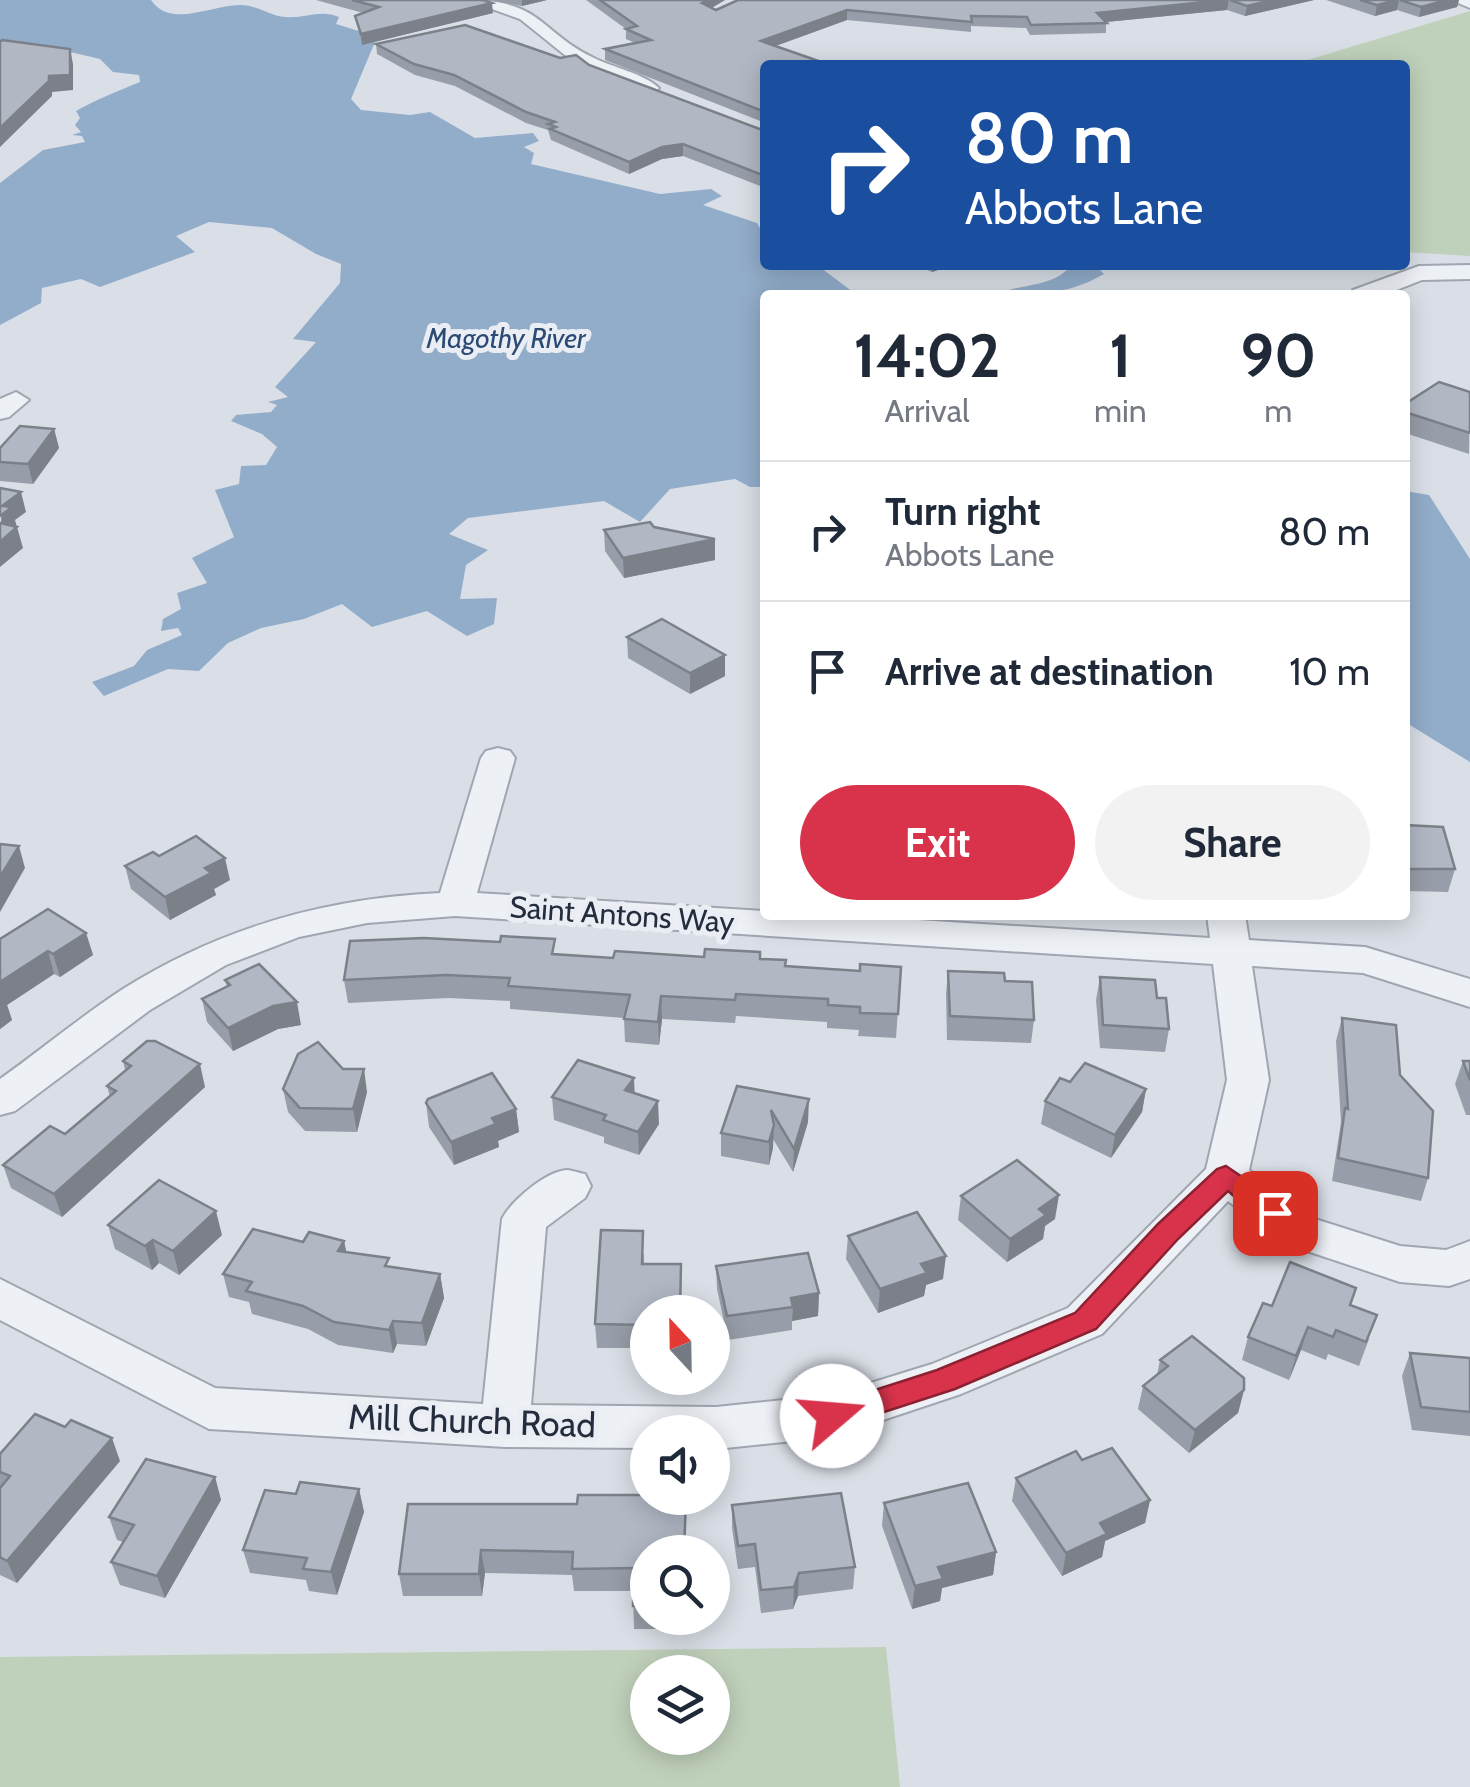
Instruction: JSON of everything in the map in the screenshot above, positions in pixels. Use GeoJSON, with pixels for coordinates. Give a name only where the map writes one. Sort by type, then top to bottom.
{"type":"FeatureCollection","features":[{"type":"Feature","properties":{"kind":"street"},"geometry":{"type":"LineString","coordinates":[[476,0],[526,15],[583,60],[672,98]]}},
{"type":"Feature","properties":{"kind":"street"},"geometry":{"type":"LineString","coordinates":[[1460,0],[1470,3]]}},
{"type":"Feature","properties":{"kind":"street"},"geometry":{"type":"LineString","coordinates":[[1375,290],[1419,273],[1470,272]]}},
{"type":"Feature","properties":{"kind":"street"},"geometry":{"type":"LineString","coordinates":[[455,904],[498,758]]}},
{"type":"Feature","properties":{"kind":"street","name":"Saint Antons Way"},"geometry":{"type":"LineString","coordinates":[[0,1100],[138,999],[243,942],[303,920],[394,907],[455,904],[661,919],[1230,933],[1365,960],[1470,993]]}},
{"type":"Feature","properties":{"kind":"street"},"geometry":{"type":"LineString","coordinates":[[1230,933],[1248,1080],[1226,1176],[1299,1231],[1400,1264],[1449,1268],[1470,1259]]}},
{"type":"Feature","properties":{"kind":"street","name":"Mill Church Road"},"geometry":{"type":"LineString","coordinates":[[0,1298],[209,1408],[504,1426],[716,1428],[832,1416],[944,1380],[1086,1321],[1226,1176]]}},
{"type":"Feature","properties":{"kind":"street"},"geometry":{"type":"LineString","coordinates":[[504,1426],[524,1219],[569,1186]]}},
{"type":"Feature","properties":{"kind":"green space"},"geometry":{"type":"Polygon","coordinates":[[[1470,11],[1470,256],[1410,252],[1410,60],[1308,60],[1470,11]]]}},
{"type":"Feature","properties":{"kind":"green space"},"geometry":{"type":"Polygon","coordinates":[[[886,1647],[900,1787],[0,1787],[0,1657],[886,1647]]]}},
{"type":"Feature","properties":{"kind":"water","name":"Magothy River"},"geometry":{"type":"Polygon","coordinates":[[[0,0],[151,0],[159,9],[180,14],[239,5],[285,17],[332,15],[339,17],[336,24],[362,32],[375,42],[351,99],[361,110],[410,115],[430,112],[475,138],[533,133],[539,141],[524,147],[534,153],[531,164],[660,194],[711,189],[722,196],[703,205],[757,223],[760,270],[824,270],[850,290],[760,290],[760,487],[750,487],[735,479],[670,489],[640,522],[604,501],[468,518],[449,534],[488,550],[466,565],[460,599],[497,598],[494,624],[467,636],[427,611],[372,627],[342,604],[304,619],[261,628],[228,643],[199,671],[168,669],[104,696],[92,682],[134,666],[147,650],[182,635],[178,628],[161,631],[163,619],[181,609],[177,593],[207,583],[192,558],[234,537],[215,490],[239,484],[241,466],[266,465],[277,447],[262,434],[231,421],[236,415],[271,412],[277,405],[268,402],[288,397],[275,387],[316,342],[293,339],[340,283],[341,264],[272,228],[209,222],[176,236],[195,252],[100,287],[81,279],[42,288],[41,303],[0,325],[0,183],[43,150],[85,142],[82,136],[72,135],[81,132],[75,125],[80,118],[76,111],[140,82],[139,75],[113,72],[100,59],[66,51],[0,49],[0,0]]]}},
{"type":"Feature","properties":{"kind":"water"},"geometry":{"type":"Polygon","coordinates":[[[1100,270],[1104,274],[1060,290],[1009,290],[1056,278],[1064,272],[1100,270]]]}},
{"type":"Feature","properties":{"kind":"water"},"geometry":{"type":"Polygon","coordinates":[[[1410,492],[1429,495],[1470,559],[1470,762],[1410,725],[1410,492]]]}},
{"type":"Feature","properties":{"kind":"building"},"geometry":{"type":"Polygon","coordinates":[[[352,0],[492,3],[361,34],[355,16],[379,7],[352,0]]]}},
{"type":"Feature","properties":{"kind":"building"},"geometry":{"type":"Polygon","coordinates":[[[600,0],[708,0],[702,3],[716,10],[738,0],[1225,0],[1097,13],[1107,23],[1031,25],[1027,17],[971,16],[972,22],[847,10],[761,41],[816,60],[760,60],[760,110],[605,49],[651,40],[626,29],[637,26],[600,0]]]}},
{"type":"Feature","properties":{"kind":"building"},"geometry":{"type":"Polygon","coordinates":[[[1230,0],[1273,0],[1247,6],[1230,0]]]}},
{"type":"Feature","properties":{"kind":"building"},"geometry":{"type":"Polygon","coordinates":[[[1360,0],[1397,0],[1377,5],[1360,0]]]}},
{"type":"Feature","properties":{"kind":"building"},"geometry":{"type":"Polygon","coordinates":[[[1400,0],[1447,0],[1421,7],[1400,0]]]}},
{"type":"Feature","properties":{"kind":"building"},"geometry":{"type":"Polygon","coordinates":[[[465,25],[560,58],[576,55],[589,65],[760,129],[760,174],[683,144],[662,147],[629,162],[550,129],[556,127],[548,124],[555,122],[526,112],[454,75],[414,64],[376,44],[465,25]]]}},
{"type":"Feature","properties":{"kind":"building"},"geometry":{"type":"Polygon","coordinates":[[[0,42],[70,49],[70,75],[49,76],[49,81],[0,128],[0,42]]]}},
{"type":"Feature","properties":{"kind":"building"},"geometry":{"type":"Polygon","coordinates":[[[1439,382],[1470,392],[1470,433],[1410,414],[1410,401],[1439,382]]]}},
{"type":"Feature","properties":{"kind":"building"},"geometry":{"type":"Polygon","coordinates":[[[20,426],[54,429],[28,464],[0,462],[0,448],[20,426]]]}},
{"type":"Feature","properties":{"kind":"building"},"geometry":{"type":"Polygon","coordinates":[[[0,488],[21,492],[2,506],[12,507],[0,516],[0,488]]]}},
{"type":"Feature","properties":{"kind":"building"},"geometry":{"type":"Polygon","coordinates":[[[650,522],[654,527],[715,539],[623,558],[604,530],[650,522]]]}},
{"type":"Feature","properties":{"kind":"building"},"geometry":{"type":"Polygon","coordinates":[[[0,523],[17,527],[0,542],[0,523]]]}},
{"type":"Feature","properties":{"kind":"building"},"geometry":{"type":"Polygon","coordinates":[[[662,619],[725,655],[690,673],[627,637],[662,619]]]}},
{"type":"Feature","properties":{"kind":"building"},"geometry":{"type":"Polygon","coordinates":[[[1410,825],[1443,827],[1455,869],[1410,869],[1410,825]]]}},
{"type":"Feature","properties":{"kind":"building"},"geometry":{"type":"Polygon","coordinates":[[[196,836],[225,858],[205,868],[211,873],[165,897],[125,866],[153,852],[159,856],[196,836]]]}},
{"type":"Feature","properties":{"kind":"building"},"geometry":{"type":"Polygon","coordinates":[[[0,844],[19,846],[0,877],[0,844]]]}},
{"type":"Feature","properties":{"kind":"building"},"geometry":{"type":"Polygon","coordinates":[[[48,909],[86,933],[53,954],[48,951],[0,982],[0,939],[48,909]]]}},
{"type":"Feature","properties":{"kind":"building"},"geometry":{"type":"Polygon","coordinates":[[[501,936],[555,939],[552,954],[613,958],[615,951],[704,957],[705,949],[760,952],[760,959],[786,960],[785,966],[860,971],[860,964],[901,967],[898,1014],[860,1013],[860,1007],[828,1005],[828,999],[736,994],[735,1000],[661,996],[658,1022],[624,1019],[630,995],[508,986],[510,978],[446,975],[344,980],[350,941],[424,938],[500,942],[501,936]]]}},
{"type":"Feature","properties":{"kind":"building"},"geometry":{"type":"Polygon","coordinates":[[[259,964],[297,1002],[273,1006],[228,1028],[202,999],[230,985],[225,980],[259,964]]]}},
{"type":"Feature","properties":{"kind":"building"},"geometry":{"type":"Polygon","coordinates":[[[948,971],[1004,973],[1005,981],[1032,982],[1034,1020],[950,1016],[948,971]]]}},
{"type":"Feature","properties":{"kind":"building"},"geometry":{"type":"Polygon","coordinates":[[[1100,977],[1155,980],[1157,998],[1166,998],[1169,1029],[1103,1025],[1100,977]]]}},
{"type":"Feature","properties":{"kind":"building"},"geometry":{"type":"Polygon","coordinates":[[[1342,1018],[1396,1025],[1400,1075],[1433,1111],[1428,1178],[1338,1158],[1345,1108],[1348,1109],[1342,1018]]]}},
{"type":"Feature","properties":{"kind":"building"},"geometry":{"type":"Polygon","coordinates":[[[147,1041],[155,1041],[200,1064],[54,1194],[3,1165],[50,1126],[65,1134],[116,1091],[107,1086],[131,1066],[123,1061],[147,1041]]]}},
{"type":"Feature","properties":{"kind":"building"},"geometry":{"type":"Polygon","coordinates":[[[318,1042],[343,1069],[364,1069],[353,1109],[300,1108],[283,1089],[298,1054],[318,1042]]]}},
{"type":"Feature","properties":{"kind":"building"},"geometry":{"type":"Polygon","coordinates":[[[578,1060],[634,1078],[625,1090],[658,1101],[638,1132],[603,1120],[606,1115],[552,1097],[578,1060]]]}},
{"type":"Feature","properties":{"kind":"building"},"geometry":{"type":"Polygon","coordinates":[[[1463,1061],[1470,1061],[1470,1080],[1463,1061]]]}},
{"type":"Feature","properties":{"kind":"building"},"geometry":{"type":"Polygon","coordinates":[[[1085,1063],[1146,1089],[1115,1135],[1045,1101],[1060,1078],[1070,1082],[1085,1063]]]}},
{"type":"Feature","properties":{"kind":"building"},"geometry":{"type":"Polygon","coordinates":[[[492,1073],[516,1109],[492,1118],[496,1124],[451,1142],[426,1103],[428,1099],[492,1073]]]}},
{"type":"Feature","properties":{"kind":"building"},"geometry":{"type":"Polygon","coordinates":[[[737,1086],[809,1099],[794,1149],[771,1110],[774,1125],[769,1142],[721,1133],[737,1086]]]}},
{"type":"Feature","properties":{"kind":"building"},"geometry":{"type":"Polygon","coordinates":[[[1017,1160],[1059,1195],[1039,1209],[1046,1215],[1010,1239],[961,1196],[1017,1160]]]}},
{"type":"Feature","properties":{"kind":"building"},"geometry":{"type":"Polygon","coordinates":[[[159,1180],[216,1211],[173,1251],[153,1240],[145,1246],[108,1225],[159,1180]]]}},
{"type":"Feature","properties":{"kind":"building"},"geometry":{"type":"Polygon","coordinates":[[[917,1212],[946,1256],[921,1264],[927,1273],[880,1289],[848,1236],[917,1212]]]}},
{"type":"Feature","properties":{"kind":"building"},"geometry":{"type":"Polygon","coordinates":[[[253,1229],[303,1242],[309,1232],[344,1241],[338,1251],[389,1258],[385,1266],[440,1274],[422,1323],[393,1321],[389,1330],[334,1322],[303,1306],[246,1291],[252,1282],[223,1274],[253,1229]]]}},
{"type":"Feature","properties":{"kind":"building"},"geometry":{"type":"Polygon","coordinates":[[[601,1230],[643,1231],[642,1264],[681,1264],[680,1295],[630,1295],[630,1325],[595,1324],[601,1230]]]}},
{"type":"Feature","properties":{"kind":"building"},"geometry":{"type":"Polygon","coordinates":[[[808,1253],[819,1293],[791,1298],[793,1307],[730,1316],[730,1295],[722,1295],[716,1266],[808,1253]]]}},
{"type":"Feature","properties":{"kind":"building"},"geometry":{"type":"Polygon","coordinates":[[[1290,1262],[1356,1288],[1350,1305],[1377,1315],[1366,1342],[1336,1330],[1333,1337],[1308,1327],[1296,1356],[1248,1337],[1263,1303],[1272,1306],[1290,1262]]]}},
{"type":"Feature","properties":{"kind":"building"},"geometry":{"type":"Polygon","coordinates":[[[1192,1336],[1244,1378],[1244,1390],[1195,1430],[1143,1386],[1168,1366],[1160,1360],[1192,1336]]]}},
{"type":"Feature","properties":{"kind":"building"},"geometry":{"type":"Polygon","coordinates":[[[1410,1353],[1470,1358],[1470,1412],[1421,1407],[1410,1353]]]}},
{"type":"Feature","properties":{"kind":"building"},"geometry":{"type":"Polygon","coordinates":[[[35,1414],[65,1427],[71,1420],[112,1438],[7,1561],[0,1557],[0,1488],[10,1476],[0,1472],[0,1454],[35,1414]]]}},
{"type":"Feature","properties":{"kind":"building"},"geometry":{"type":"Polygon","coordinates":[[[1112,1448],[1150,1500],[1100,1523],[1107,1534],[1066,1553],[1016,1478],[1076,1451],[1082,1460],[1112,1448]]]}},
{"type":"Feature","properties":{"kind":"building"},"geometry":{"type":"Polygon","coordinates":[[[146,1459],[215,1477],[157,1576],[111,1562],[134,1525],[109,1517],[146,1459]]]}},
{"type":"Feature","properties":{"kind":"building"},"geometry":{"type":"Polygon","coordinates":[[[300,1482],[359,1489],[331,1572],[303,1569],[307,1558],[243,1550],[265,1490],[296,1494],[300,1482]]]}},
{"type":"Feature","properties":{"kind":"building"},"geometry":{"type":"Polygon","coordinates":[[[968,1483],[996,1552],[938,1567],[943,1579],[915,1586],[884,1503],[968,1483]]]}},
{"type":"Feature","properties":{"kind":"building"},"geometry":{"type":"Polygon","coordinates":[[[841,1493],[855,1567],[799,1573],[794,1587],[761,1590],[755,1544],[738,1546],[732,1505],[841,1493]]]}},
{"type":"Feature","properties":{"kind":"building"},"geometry":{"type":"Polygon","coordinates":[[[578,1495],[630,1495],[630,1515],[685,1515],[685,1535],[630,1535],[630,1568],[572,1569],[573,1552],[481,1550],[479,1574],[399,1574],[408,1504],[577,1504],[578,1495]]]}},
{"type":"Feature","properties":{"kind":"route"},"geometry":{"type":"LineString","coordinates":[[832,1416],[944,1380],[1086,1321],[1226,1176],[1275,1213]]}}]}
